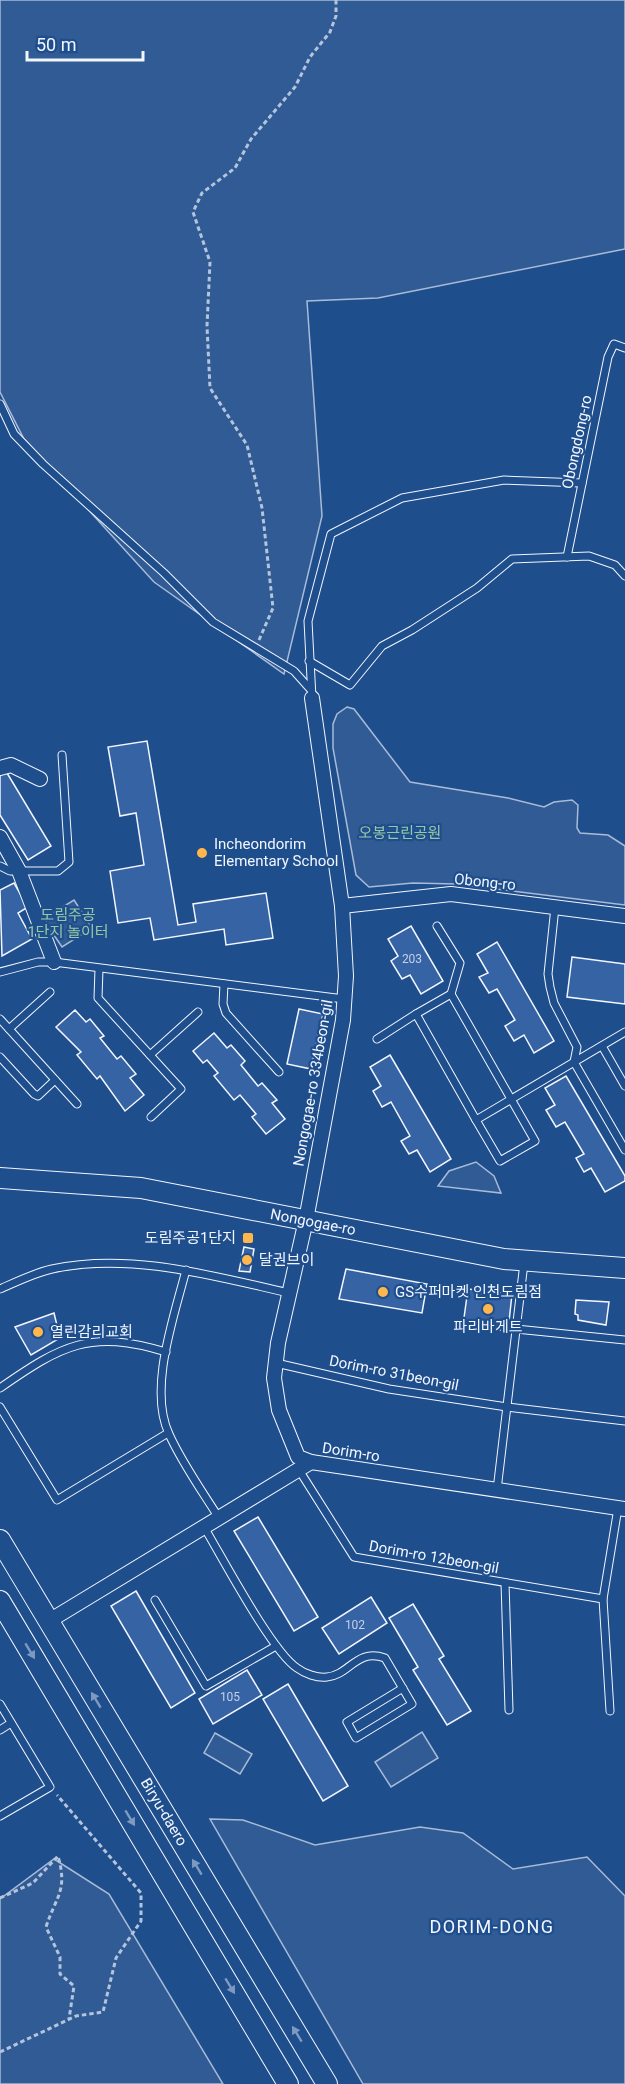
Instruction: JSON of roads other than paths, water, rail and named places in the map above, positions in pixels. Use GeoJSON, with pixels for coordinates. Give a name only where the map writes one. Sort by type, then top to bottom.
{"type":"FeatureCollection","features":[{"type":"Feature","properties":{"kind":"main road","name":"Nongogae-ro"},"geometry":{"type":"LineString","coordinates":[[0,1178],[141,1188],[504,1259],[625,1268]]}},
{"type":"Feature","properties":{"kind":"main road","name":"Biryu-daero"},"geometry":{"type":"LineString","coordinates":[[0,1540],[327,2084]]}},
{"type":"Feature","properties":{"kind":"main road"},"geometry":{"type":"LineString","coordinates":[[0,1601],[288,2084]]}},
{"type":"Feature","properties":{"kind":"street","name":"Nongogae-ro 334beon-gil"},"geometry":{"type":"LineString","coordinates":[[311,694],[342,906],[343,1020],[274,1378],[279,1410],[298,1456],[311,1462]]}},
{"type":"Feature","properties":{"kind":"street"},"geometry":{"type":"LineString","coordinates":[[0,768],[11,765],[40,779]]}},
{"type":"Feature","properties":{"kind":"street"},"geometry":{"type":"LineString","coordinates":[[0,837],[19,871],[54,962]]}},
{"type":"Feature","properties":{"kind":"street","name":"Obong-ro"},"geometry":{"type":"LineString","coordinates":[[342,906],[451,894],[625,916]]}},
{"type":"Feature","properties":{"kind":"street","name":"Dorim-ro"},"geometry":{"type":"LineString","coordinates":[[49,1621],[311,1462],[621,1508]]}},
{"type":"Feature","properties":{"kind":"lane","name":"Obongdong-ro"},"geometry":{"type":"LineString","coordinates":[[567,557],[608,357],[614,344],[625,348]]}},
{"type":"Feature","properties":{"kind":"lane"},"geometry":{"type":"LineString","coordinates":[[0,404],[14,434],[43,464],[164,573],[213,622],[294,671],[311,694]]}},
{"type":"Feature","properties":{"kind":"lane","name":"Nongogae-ro 334beon-gil"},"geometry":{"type":"LineString","coordinates":[[311,694],[308,621],[331,534],[402,498],[504,480],[582,483]]}},
{"type":"Feature","properties":{"kind":"lane"},"geometry":{"type":"LineString","coordinates":[[309,661],[350,685],[382,646],[412,630],[477,588],[512,559],[589,556],[615,566],[625,576]]}},
{"type":"Feature","properties":{"kind":"lane"},"geometry":{"type":"LineString","coordinates":[[0,866],[19,871],[58,872],[69,862],[62,755]]}},
{"type":"Feature","properties":{"kind":"lane"},"geometry":{"type":"LineString","coordinates":[[555,907],[549,965],[550,987],[554,1002],[577,1047],[574,1062],[625,1150]]}},
{"type":"Feature","properties":{"kind":"lane"},"geometry":{"type":"LineString","coordinates":[[377,1039],[451,994],[460,963],[437,926]]}},
{"type":"Feature","properties":{"kind":"lane"},"geometry":{"type":"LineString","coordinates":[[0,972],[38,962],[54,962],[344,999]]}},
{"type":"Feature","properties":{"kind":"lane"},"geometry":{"type":"LineString","coordinates":[[99,969],[98,998],[181,1089],[151,1117]]}},
{"type":"Feature","properties":{"kind":"lane"},"geometry":{"type":"LineString","coordinates":[[224,984],[223,1004],[226,1013],[279,1072]]}},
{"type":"Feature","properties":{"kind":"lane"},"geometry":{"type":"LineString","coordinates":[[9,1029],[50,992]]}},
{"type":"Feature","properties":{"kind":"lane"},"geometry":{"type":"LineString","coordinates":[[416,1014],[500,1161],[535,1141],[451,994]]}},
{"type":"Feature","properties":{"kind":"lane"},"geometry":{"type":"LineString","coordinates":[[150,1055],[198,1012]]}},
{"type":"Feature","properties":{"kind":"lane"},"geometry":{"type":"LineString","coordinates":[[0,1019],[77,1104]]}},
{"type":"Feature","properties":{"kind":"lane"},"geometry":{"type":"LineString","coordinates":[[476,1120],[625,1032]]}},
{"type":"Feature","properties":{"kind":"lane"},"geometry":{"type":"LineString","coordinates":[[602,1046],[625,1086]]}},
{"type":"Feature","properties":{"kind":"lane"},"geometry":{"type":"LineString","coordinates":[[0,1057],[34,1094],[38,1095],[55,1080]]}},
{"type":"Feature","properties":{"kind":"lane"},"geometry":{"type":"LineString","coordinates":[[497,1491],[524,1261]]}},
{"type":"Feature","properties":{"kind":"lane"},"geometry":{"type":"LineString","coordinates":[[0,1289],[50,1269],[109,1263],[186,1270],[289,1293]]}},
{"type":"Feature","properties":{"kind":"lane"},"geometry":{"type":"LineString","coordinates":[[186,1270],[166,1352],[161,1401],[168,1433],[219,1518]]}},
{"type":"Feature","properties":{"kind":"lane"},"geometry":{"type":"LineString","coordinates":[[516,1329],[625,1340]]}},
{"type":"Feature","properties":{"kind":"lane"},"geometry":{"type":"LineString","coordinates":[[0,1388],[37,1362],[75,1345],[124,1342],[166,1352]]}},
{"type":"Feature","properties":{"kind":"lane","name":"Dorim-ro 31beon-gil"},"geometry":{"type":"LineString","coordinates":[[276,1363],[389,1389],[507,1407],[625,1421]]}},
{"type":"Feature","properties":{"kind":"lane"},"geometry":{"type":"LineString","coordinates":[[0,1407],[57,1500],[168,1433]]}},
{"type":"Feature","properties":{"kind":"lane","name":"Dorim-ro 12beon-gil"},"geometry":{"type":"LineString","coordinates":[[298,1470],[354,1557],[603,1599]]}},
{"type":"Feature","properties":{"kind":"lane","name":"Dorim-ro"},"geometry":{"type":"LineString","coordinates":[[610,1711],[603,1599],[621,1508]]}},
{"type":"Feature","properties":{"kind":"lane"},"geometry":{"type":"LineString","coordinates":[[204,1527],[260,1627],[296,1668],[312,1676],[329,1677],[372,1654],[385,1658],[403,1688],[412,1704],[356,1738],[347,1722],[403,1688]]}},
{"type":"Feature","properties":{"kind":"lane","name":"Dorim-ro 12beon-gil"},"geometry":{"type":"LineString","coordinates":[[506,1583],[509,1710]]}},
{"type":"Feature","properties":{"kind":"lane"},"geometry":{"type":"LineString","coordinates":[[155,1600],[206,1686],[276,1646]]}},
{"type":"Feature","properties":{"kind":"lane"},"geometry":{"type":"LineString","coordinates":[[0,1704],[50,1788],[0,1816]]}},
{"type":"Feature","properties":{"kind":"lane"},"geometry":{"type":"LineString","coordinates":[[0,1730],[11,1723]]}},
{"type":"Feature","properties":{"kind":"place","name":"Incheondorim Elementary School"},"geometry":{"type":"Point","coordinates":[202,853]}},
{"type":"Feature","properties":{"kind":"place","name":"도림주공1단지"},"geometry":{"type":"Point","coordinates":[248,1238]}},
{"type":"Feature","properties":{"kind":"place","name":"달권브이"},"geometry":{"type":"Point","coordinates":[247,1260]}},
{"type":"Feature","properties":{"kind":"place","name":"GS수퍼마켓 인천도림점"},"geometry":{"type":"Point","coordinates":[383,1292]}},
{"type":"Feature","properties":{"kind":"place","name":"파리바게트"},"geometry":{"type":"Point","coordinates":[488,1309]}},
{"type":"Feature","properties":{"kind":"place","name":"열린감리교회"},"geometry":{"type":"Point","coordinates":[38,1332]}},
{"type":"Feature","properties":{"kind":"district","name":"DORIM-DONG"},"geometry":{"type":"Point","coordinates":[492,1927]}},
{"type":"Feature","properties":{"kind":"park label","name":"오봉근린공원"},"geometry":{"type":"Point","coordinates":[400,833]}},
{"type":"Feature","properties":{"kind":"park label","name":"도림주공 1단지 놀이터"},"geometry":{"type":"Point","coordinates":[68,924]}}]}
